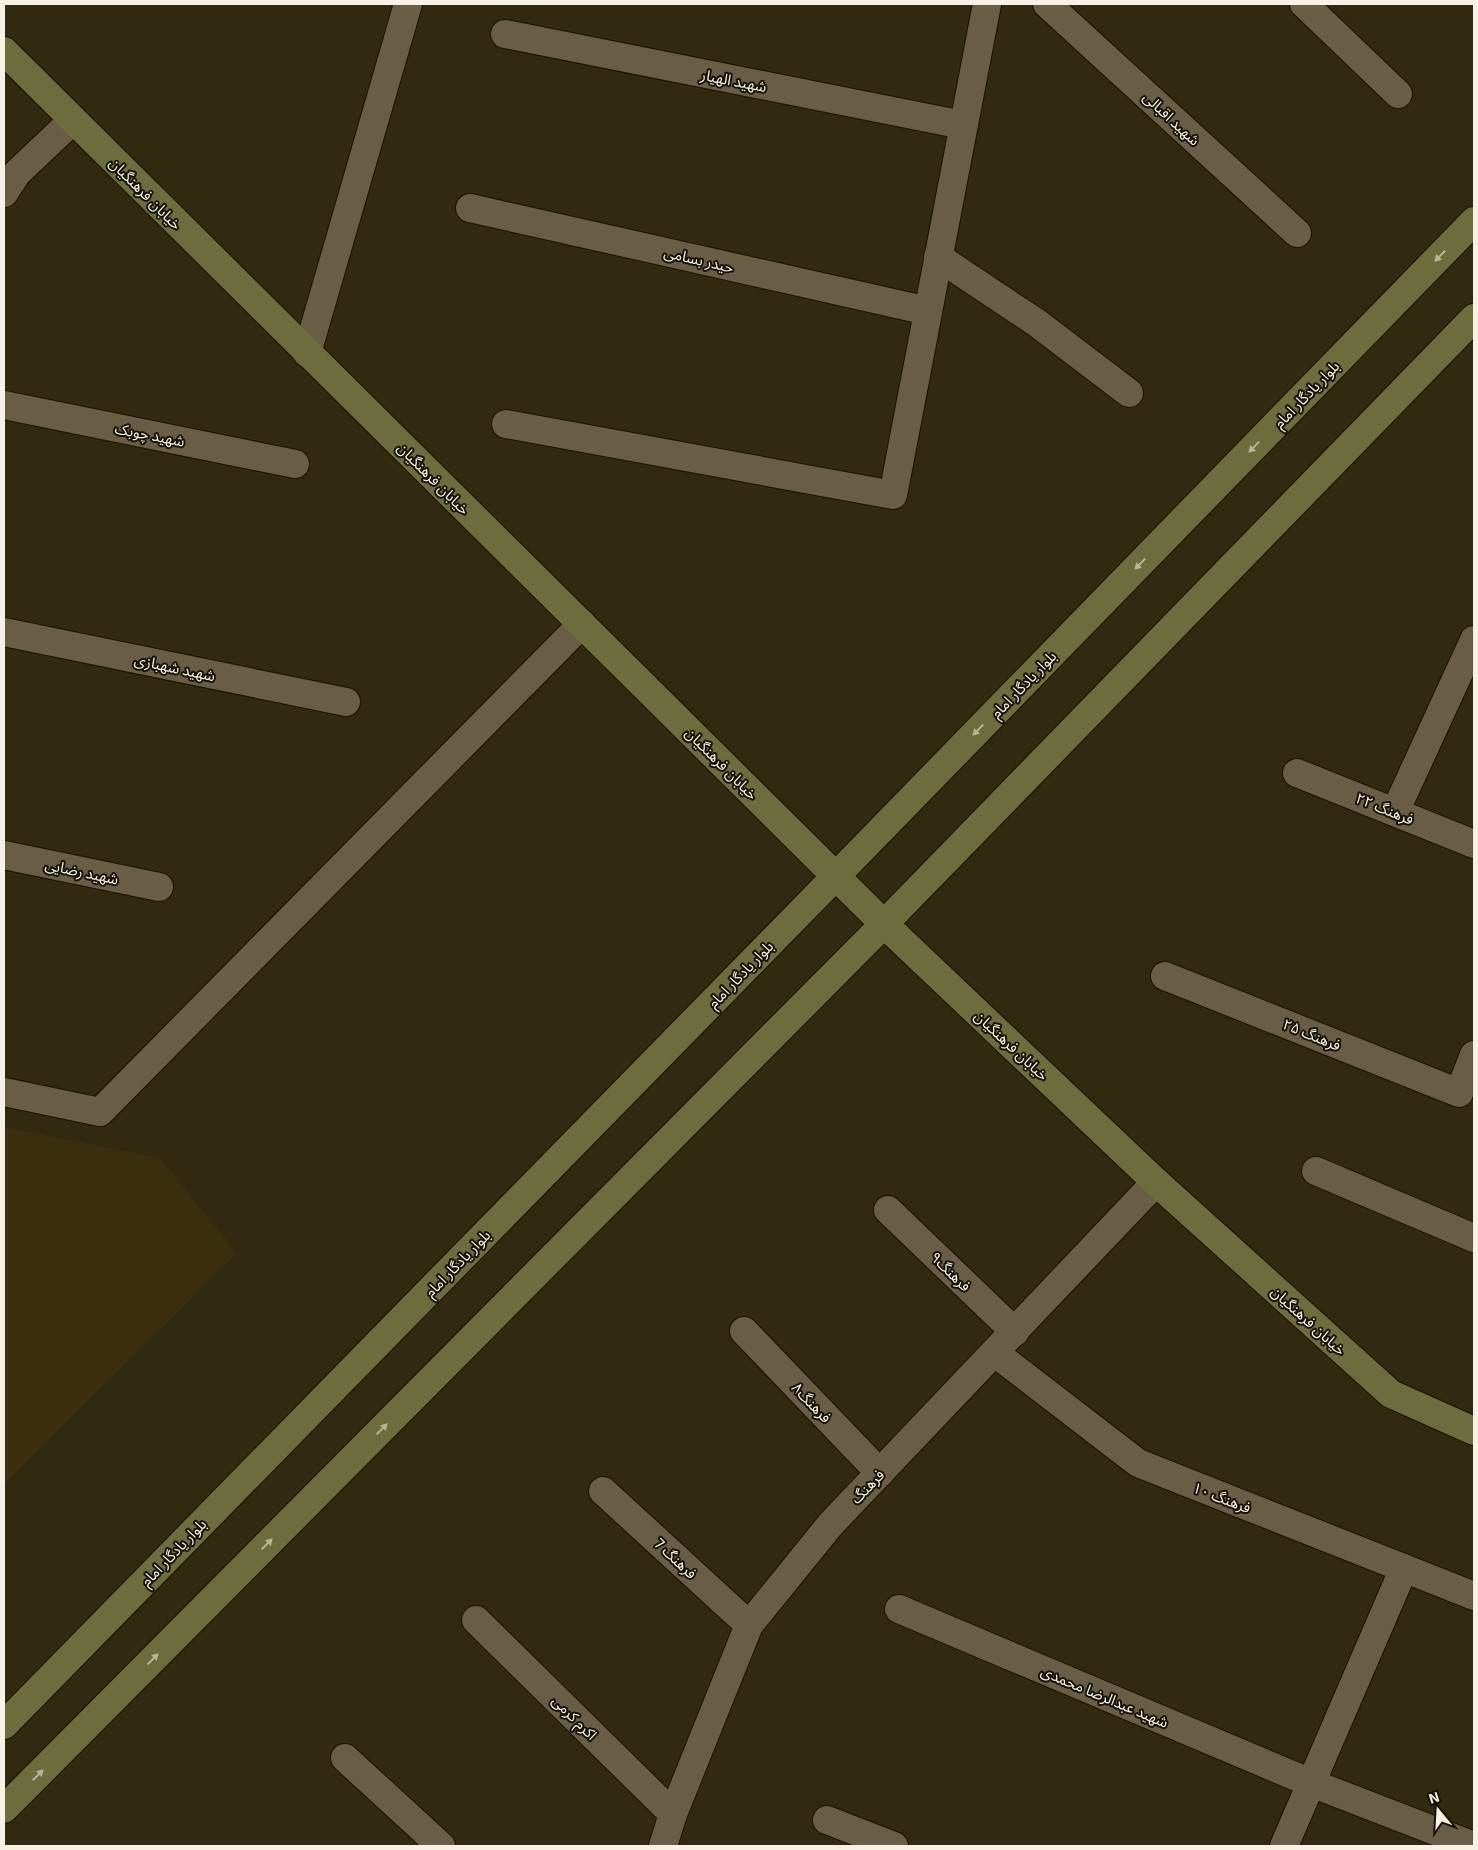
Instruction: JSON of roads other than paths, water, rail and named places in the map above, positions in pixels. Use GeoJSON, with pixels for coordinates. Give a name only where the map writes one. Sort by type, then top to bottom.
{"type":"FeatureCollection","features":[{"type":"Feature","properties":{"kind":"main road","name":"خیابان فرهنگیان"},"geometry":{"type":"LineString","coordinates":[[4,51],[884,924],[1156,1182],[1391,1394],[1474,1431]]}},
{"type":"Feature","properties":{"kind":"main road","name":"بلوار یادگار امام"},"geometry":{"type":"LineString","coordinates":[[4,1724],[836,876],[1474,221]]}},
{"type":"Feature","properties":{"kind":"main road"},"geometry":{"type":"LineString","coordinates":[[4,1809],[884,924],[1474,318]]}},
{"type":"Feature","properties":{"kind":"street"},"geometry":{"type":"LineString","coordinates":[[307,353],[408,4]]}},
{"type":"Feature","properties":{"kind":"street"},"geometry":{"type":"LineString","coordinates":[[506,424],[893,495],[986,4]]}},
{"type":"Feature","properties":{"kind":"street","name":"شهید اقبالی"},"geometry":{"type":"LineString","coordinates":[[1047,4],[1297,233]]}},
{"type":"Feature","properties":{"kind":"street"},"geometry":{"type":"LineString","coordinates":[[1304,4],[1398,94]]}},
{"type":"Feature","properties":{"kind":"street","name":"شهید الهیار"},"geometry":{"type":"LineString","coordinates":[[505,34],[963,125]]}},
{"type":"Feature","properties":{"kind":"street"},"geometry":{"type":"LineString","coordinates":[[4,193],[17,173],[73,120]]}},
{"type":"Feature","properties":{"kind":"street","name":"حیدر بسامی"},"geometry":{"type":"LineString","coordinates":[[470,208],[928,311]]}},
{"type":"Feature","properties":{"kind":"street"},"geometry":{"type":"LineString","coordinates":[[938,257],[1037,323],[1129,393]]}},
{"type":"Feature","properties":{"kind":"street","name":"شهید چوبک"},"geometry":{"type":"LineString","coordinates":[[4,405],[295,464]]}},
{"type":"Feature","properties":{"kind":"street"},"geometry":{"type":"LineString","coordinates":[[4,1092],[100,1112],[582,624]]}},
{"type":"Feature","properties":{"kind":"street","name":"شهید شهبازی"},"geometry":{"type":"LineString","coordinates":[[4,632],[346,702]]}},
{"type":"Feature","properties":{"kind":"street"},"geometry":{"type":"LineString","coordinates":[[1395,812],[1474,640]]}},
{"type":"Feature","properties":{"kind":"street","name":"فرهنگ ۲۲"},"geometry":{"type":"LineString","coordinates":[[1296,772],[1474,844]]}},
{"type":"Feature","properties":{"kind":"street","name":"شهید رضایی"},"geometry":{"type":"LineString","coordinates":[[4,855],[160,886]]}},
{"type":"Feature","properties":{"kind":"street","name":"فرهنگ ۲۵"},"geometry":{"type":"LineString","coordinates":[[1165,976],[1459,1093],[1474,1055]]}},
{"type":"Feature","properties":{"kind":"street"},"geometry":{"type":"LineString","coordinates":[[1316,1171],[1474,1238]]}},
{"type":"Feature","properties":{"kind":"street","name":"فرهنگ"},"geometry":{"type":"LineString","coordinates":[[663,1846],[673,1814],[749,1625],[830,1525],[1156,1182]]}},
{"type":"Feature","properties":{"kind":"street","name":"فرهنگ۹"},"geometry":{"type":"LineString","coordinates":[[888,1210],[1015,1332]]}},
{"type":"Feature","properties":{"kind":"street","name":"فرهنگ۸"},"geometry":{"type":"LineString","coordinates":[[744,1331],[880,1473]]}},
{"type":"Feature","properties":{"kind":"street","name":"فرهنگ ۱۰"},"geometry":{"type":"LineString","coordinates":[[994,1353],[1138,1464],[1474,1596]]}},
{"type":"Feature","properties":{"kind":"street","name":"فرهنگ 7"},"geometry":{"type":"LineString","coordinates":[[603,1491],[749,1625]]}},
{"type":"Feature","properties":{"kind":"street"},"geometry":{"type":"LineString","coordinates":[[1284,1846],[1404,1568]]}},
{"type":"Feature","properties":{"kind":"street","name":"شهید عبدالرضا محمدی"},"geometry":{"type":"LineString","coordinates":[[899,1608],[1311,1783],[1474,1846]]}},
{"type":"Feature","properties":{"kind":"street","name":"اکرم کرمی"},"geometry":{"type":"LineString","coordinates":[[476,1620],[673,1814]]}},
{"type":"Feature","properties":{"kind":"street"},"geometry":{"type":"LineString","coordinates":[[346,1758],[441,1846]]}},
{"type":"Feature","properties":{"kind":"street"},"geometry":{"type":"LineString","coordinates":[[827,1820],[894,1846]]}}]}
